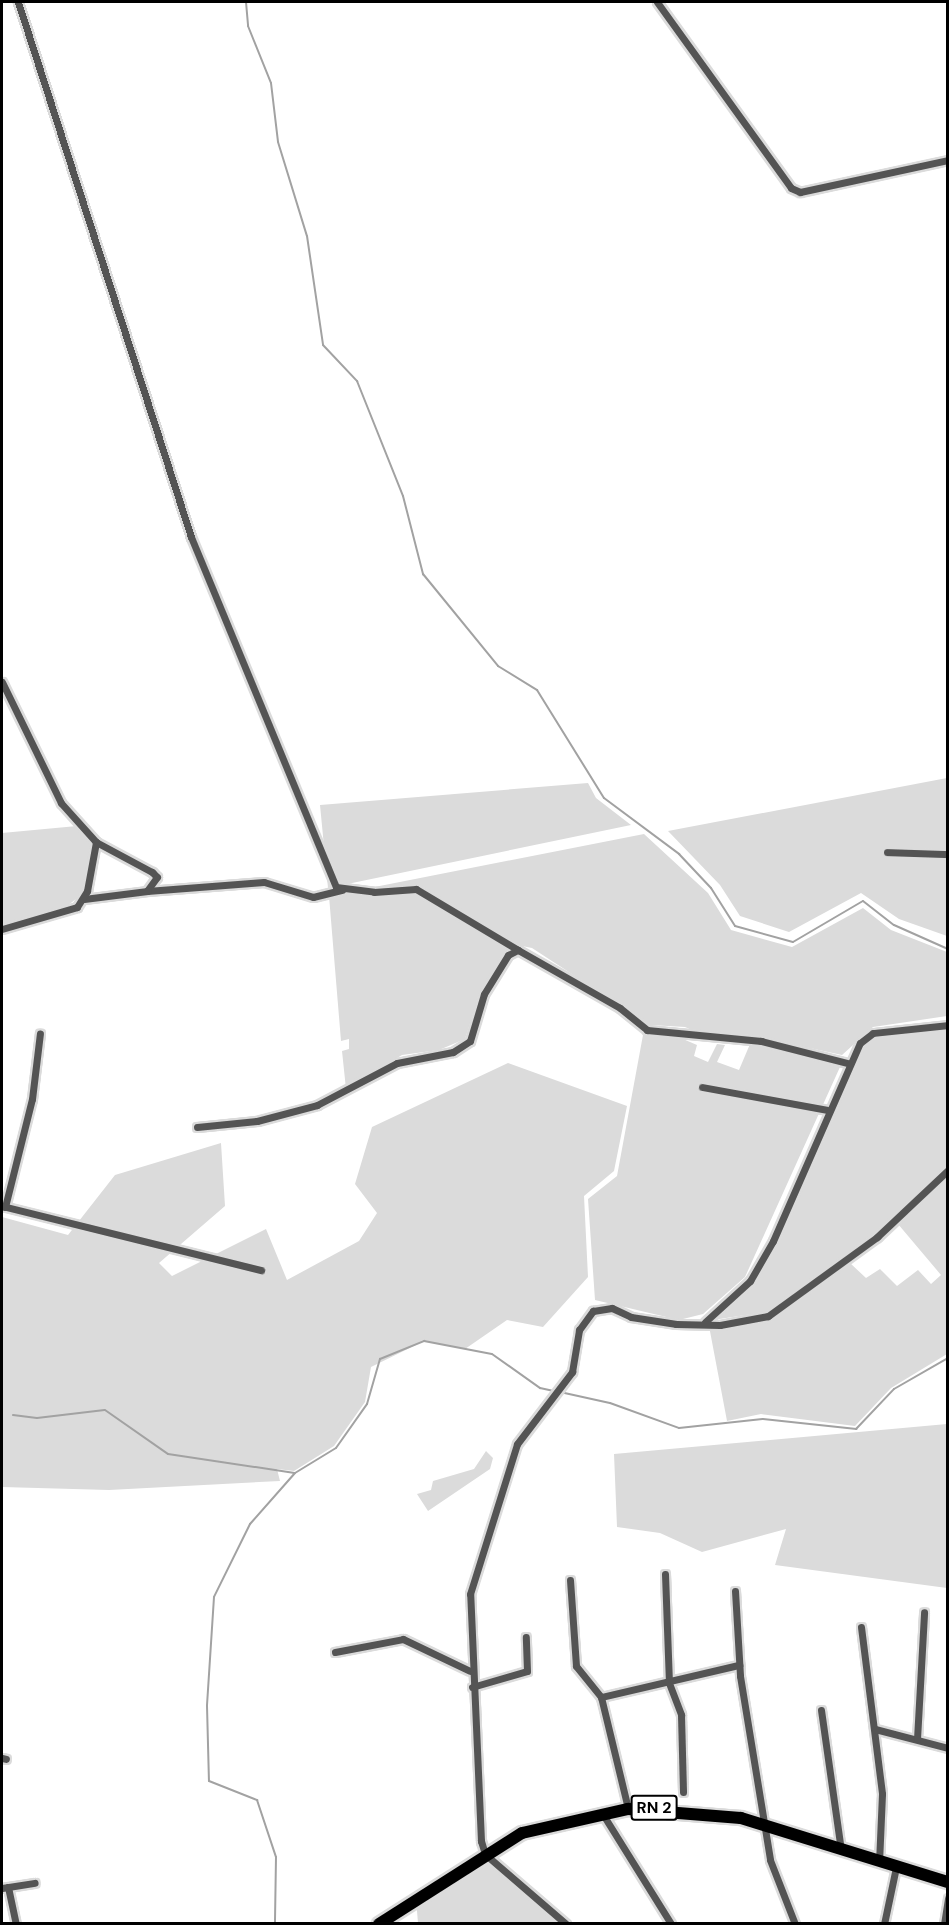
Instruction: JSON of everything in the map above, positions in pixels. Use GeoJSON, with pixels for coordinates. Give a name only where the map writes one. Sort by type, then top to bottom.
{"type":"FeatureCollection","features":[{"type":"Feature","properties":{"kind":"highway","name":"RN 2"},"geometry":{"type":"LineString","coordinates":[[379,1923],[485,1854],[536,1829],[628,1809],[725,1815],[948,1882]]}},
{"type":"Feature","properties":{"kind":"street"},"geometry":{"type":"LineString","coordinates":[[18,2],[191,537],[314,838],[342,890]]}},
{"type":"Feature","properties":{"kind":"street"},"geometry":{"type":"LineString","coordinates":[[657,2],[791,188],[800,192],[948,160]]}},
{"type":"Feature","properties":{"kind":"street"},"geometry":{"type":"LineString","coordinates":[[2,682],[61,803],[96,842],[153,872],[157,877],[147,891]]}},
{"type":"Feature","properties":{"kind":"street"},"geometry":{"type":"LineString","coordinates":[[84,899],[96,842]]}},
{"type":"Feature","properties":{"kind":"street"},"geometry":{"type":"LineString","coordinates":[[887,852],[948,854]]}},
{"type":"Feature","properties":{"kind":"street"},"geometry":{"type":"LineString","coordinates":[[2,929],[66,913],[84,899],[147,891],[264,882],[314,897],[342,890],[416,888],[620,1008],[647,1030],[761,1041],[847,1063]]}},
{"type":"Feature","properties":{"kind":"street"},"geometry":{"type":"LineString","coordinates":[[197,1127],[257,1121],[317,1105],[397,1063],[453,1052],[470,1041],[484,994],[508,955],[519,950]]}},
{"type":"Feature","properties":{"kind":"street"},"geometry":{"type":"LineString","coordinates":[[705,1322],[750,1281],[772,1241],[847,1063],[873,1033],[948,1024]]}},
{"type":"Feature","properties":{"kind":"street"},"geometry":{"type":"LineString","coordinates":[[40,1034],[32,1099],[3,1206],[261,1270]]}},
{"type":"Feature","properties":{"kind":"street"},"geometry":{"type":"LineString","coordinates":[[702,1087],[827,1110]]}},
{"type":"Feature","properties":{"kind":"street"},"geometry":{"type":"LineString","coordinates":[[566,1923],[485,1854],[470,1671],[469,1613],[477,1565],[517,1444],[562,1388],[574,1368],[579,1330],[599,1307],[661,1323],[746,1321],[796,1300],[877,1237],[948,1170]]}},
{"type":"Feature","properties":{"kind":"street"},"geometry":{"type":"LineString","coordinates":[[665,1574],[669,1683],[681,1715],[683,1792]]}},
{"type":"Feature","properties":{"kind":"street"},"geometry":{"type":"LineString","coordinates":[[570,1580],[576,1666],[601,1697],[628,1809]]}},
{"type":"Feature","properties":{"kind":"street"},"geometry":{"type":"LineString","coordinates":[[735,1591],[739,1665],[765,1828],[795,1923]]}},
{"type":"Feature","properties":{"kind":"street"},"geometry":{"type":"LineString","coordinates":[[916,1739],[924,1612]]}},
{"type":"Feature","properties":{"kind":"street"},"geometry":{"type":"LineString","coordinates":[[861,1627],[882,1794],[879,1862]]}},
{"type":"Feature","properties":{"kind":"street"},"geometry":{"type":"LineString","coordinates":[[472,1687],[528,1671],[526,1637]]}},
{"type":"Feature","properties":{"kind":"street"},"geometry":{"type":"LineString","coordinates":[[335,1652],[403,1639],[470,1671]]}},
{"type":"Feature","properties":{"kind":"street"},"geometry":{"type":"LineString","coordinates":[[601,1697],[739,1665]]}},
{"type":"Feature","properties":{"kind":"street"},"geometry":{"type":"LineString","coordinates":[[821,1710],[841,1851]]}},
{"type":"Feature","properties":{"kind":"street"},"geometry":{"type":"LineString","coordinates":[[875,1729],[948,1749]]}},
{"type":"Feature","properties":{"kind":"street"},"geometry":{"type":"LineString","coordinates":[[602,1813],[671,1923]]}},
{"type":"Feature","properties":{"kind":"street"},"geometry":{"type":"LineString","coordinates":[[884,1923],[896,1867]]}},
{"type":"Feature","properties":{"kind":"street"},"geometry":{"type":"LineString","coordinates":[[16,1923],[5,1887],[34,1883]]}},
{"type":"Feature","properties":{"kind":"street"},"geometry":{"type":"LineString","coordinates":[[944,1923],[948,1898]]}},
{"type":"Feature","properties":{"kind":"shaded area"},"geometry":{"type":"Polygon","coordinates":[[[947,778],[947,936],[899,919],[861,893],[789,932],[740,916],[720,885],[668,831],[947,778]]]}},
{"type":"Feature","properties":{"kind":"shaded area"},"geometry":{"type":"Polygon","coordinates":[[[588,783],[596,798],[631,825],[328,888],[320,805],[588,783]]]}},
{"type":"Feature","properties":{"kind":"shaded area"},"geometry":{"type":"Polygon","coordinates":[[[77,826],[92,842],[82,894],[61,911],[2,924],[2,833],[77,826]]]}},
{"type":"Feature","properties":{"kind":"shaded area"},"geometry":{"type":"Polygon","coordinates":[[[644,834],[708,893],[731,930],[792,947],[863,908],[891,930],[947,952],[947,1016],[873,1027],[842,1055],[744,1034],[703,1035],[685,1027],[650,1025],[532,948],[512,944],[481,990],[465,1039],[439,1050],[402,1055],[346,1089],[342,1051],[349,1049],[349,1039],[341,1041],[329,896],[644,834]]]}},
{"type":"Feature","properties":{"kind":"shaded area"},"geometry":{"type":"Polygon","coordinates":[[[947,1028],[947,1166],[872,1237],[793,1297],[765,1312],[713,1320],[752,1283],[862,1046],[874,1036],[947,1028]]]}},
{"type":"Feature","properties":{"kind":"shaded area"},"geometry":{"type":"Polygon","coordinates":[[[643,1035],[676,1036],[697,1045],[694,1056],[708,1062],[717,1044],[725,1045],[717,1062],[739,1070],[750,1044],[840,1067],[745,1277],[703,1314],[679,1320],[595,1300],[588,1199],[617,1176],[643,1035]]]}},
{"type":"Feature","properties":{"kind":"shaded area"},"geometry":{"type":"Polygon","coordinates":[[[508,1063],[627,1106],[614,1171],[584,1196],[588,1277],[543,1327],[507,1320],[465,1349],[424,1341],[371,1367],[365,1402],[334,1446],[294,1471],[277,1469],[280,1481],[109,1490],[2,1487],[2,1217],[68,1235],[115,1175],[221,1143],[225,1206],[159,1263],[172,1276],[266,1229],[287,1280],[359,1241],[377,1213],[355,1184],[372,1127],[508,1063]]]}},
{"type":"Feature","properties":{"kind":"shaded area"},"geometry":{"type":"Polygon","coordinates":[[[947,1175],[947,1354],[891,1388],[855,1426],[761,1414],[727,1421],[709,1326],[770,1318],[850,1263],[866,1278],[880,1269],[897,1286],[918,1270],[931,1284],[941,1275],[898,1224],[947,1175]]]}},
{"type":"Feature","properties":{"kind":"shaded area"},"geometry":{"type":"Polygon","coordinates":[[[947,1424],[947,1588],[775,1565],[786,1529],[702,1552],[660,1533],[617,1527],[614,1454],[947,1424]]]}},
{"type":"Feature","properties":{"kind":"shaded area"},"geometry":{"type":"Polygon","coordinates":[[[486,1451],[493,1458],[490,1469],[428,1511],[417,1494],[431,1490],[433,1481],[474,1469],[486,1451]]]}},
{"type":"Feature","properties":{"kind":"shaded area"},"geometry":{"type":"Polygon","coordinates":[[[485,1854],[562,1923],[418,1923],[416,1899],[485,1854]]]}},
{"type":"Feature","properties":{"kind":"waterway"},"geometry":{"type":"LineString","coordinates":[[246,2],[248,26],[271,83],[278,142],[307,236],[323,345],[357,381],[403,496],[423,574],[498,666],[537,690],[604,798],[679,854],[711,888],[735,926],[793,942],[863,901],[894,925],[948,949]]}},
{"type":"Feature","properties":{"kind":"waterway"},"geometry":{"type":"LineString","coordinates":[[295,1473],[336,1448],[367,1404],[380,1359],[424,1341],[492,1354],[540,1388],[554,1391]]}},
{"type":"Feature","properties":{"kind":"waterway"},"geometry":{"type":"LineString","coordinates":[[560,1392],[610,1403],[679,1428],[763,1419],[856,1429],[894,1389],[948,1358]]}},
{"type":"Feature","properties":{"kind":"waterway"},"geometry":{"type":"LineString","coordinates":[[13,1415],[37,1418],[105,1410],[168,1454],[295,1473],[250,1524],[214,1597],[207,1706],[209,1781],[257,1800],[276,1857],[275,1924]]}}]}
